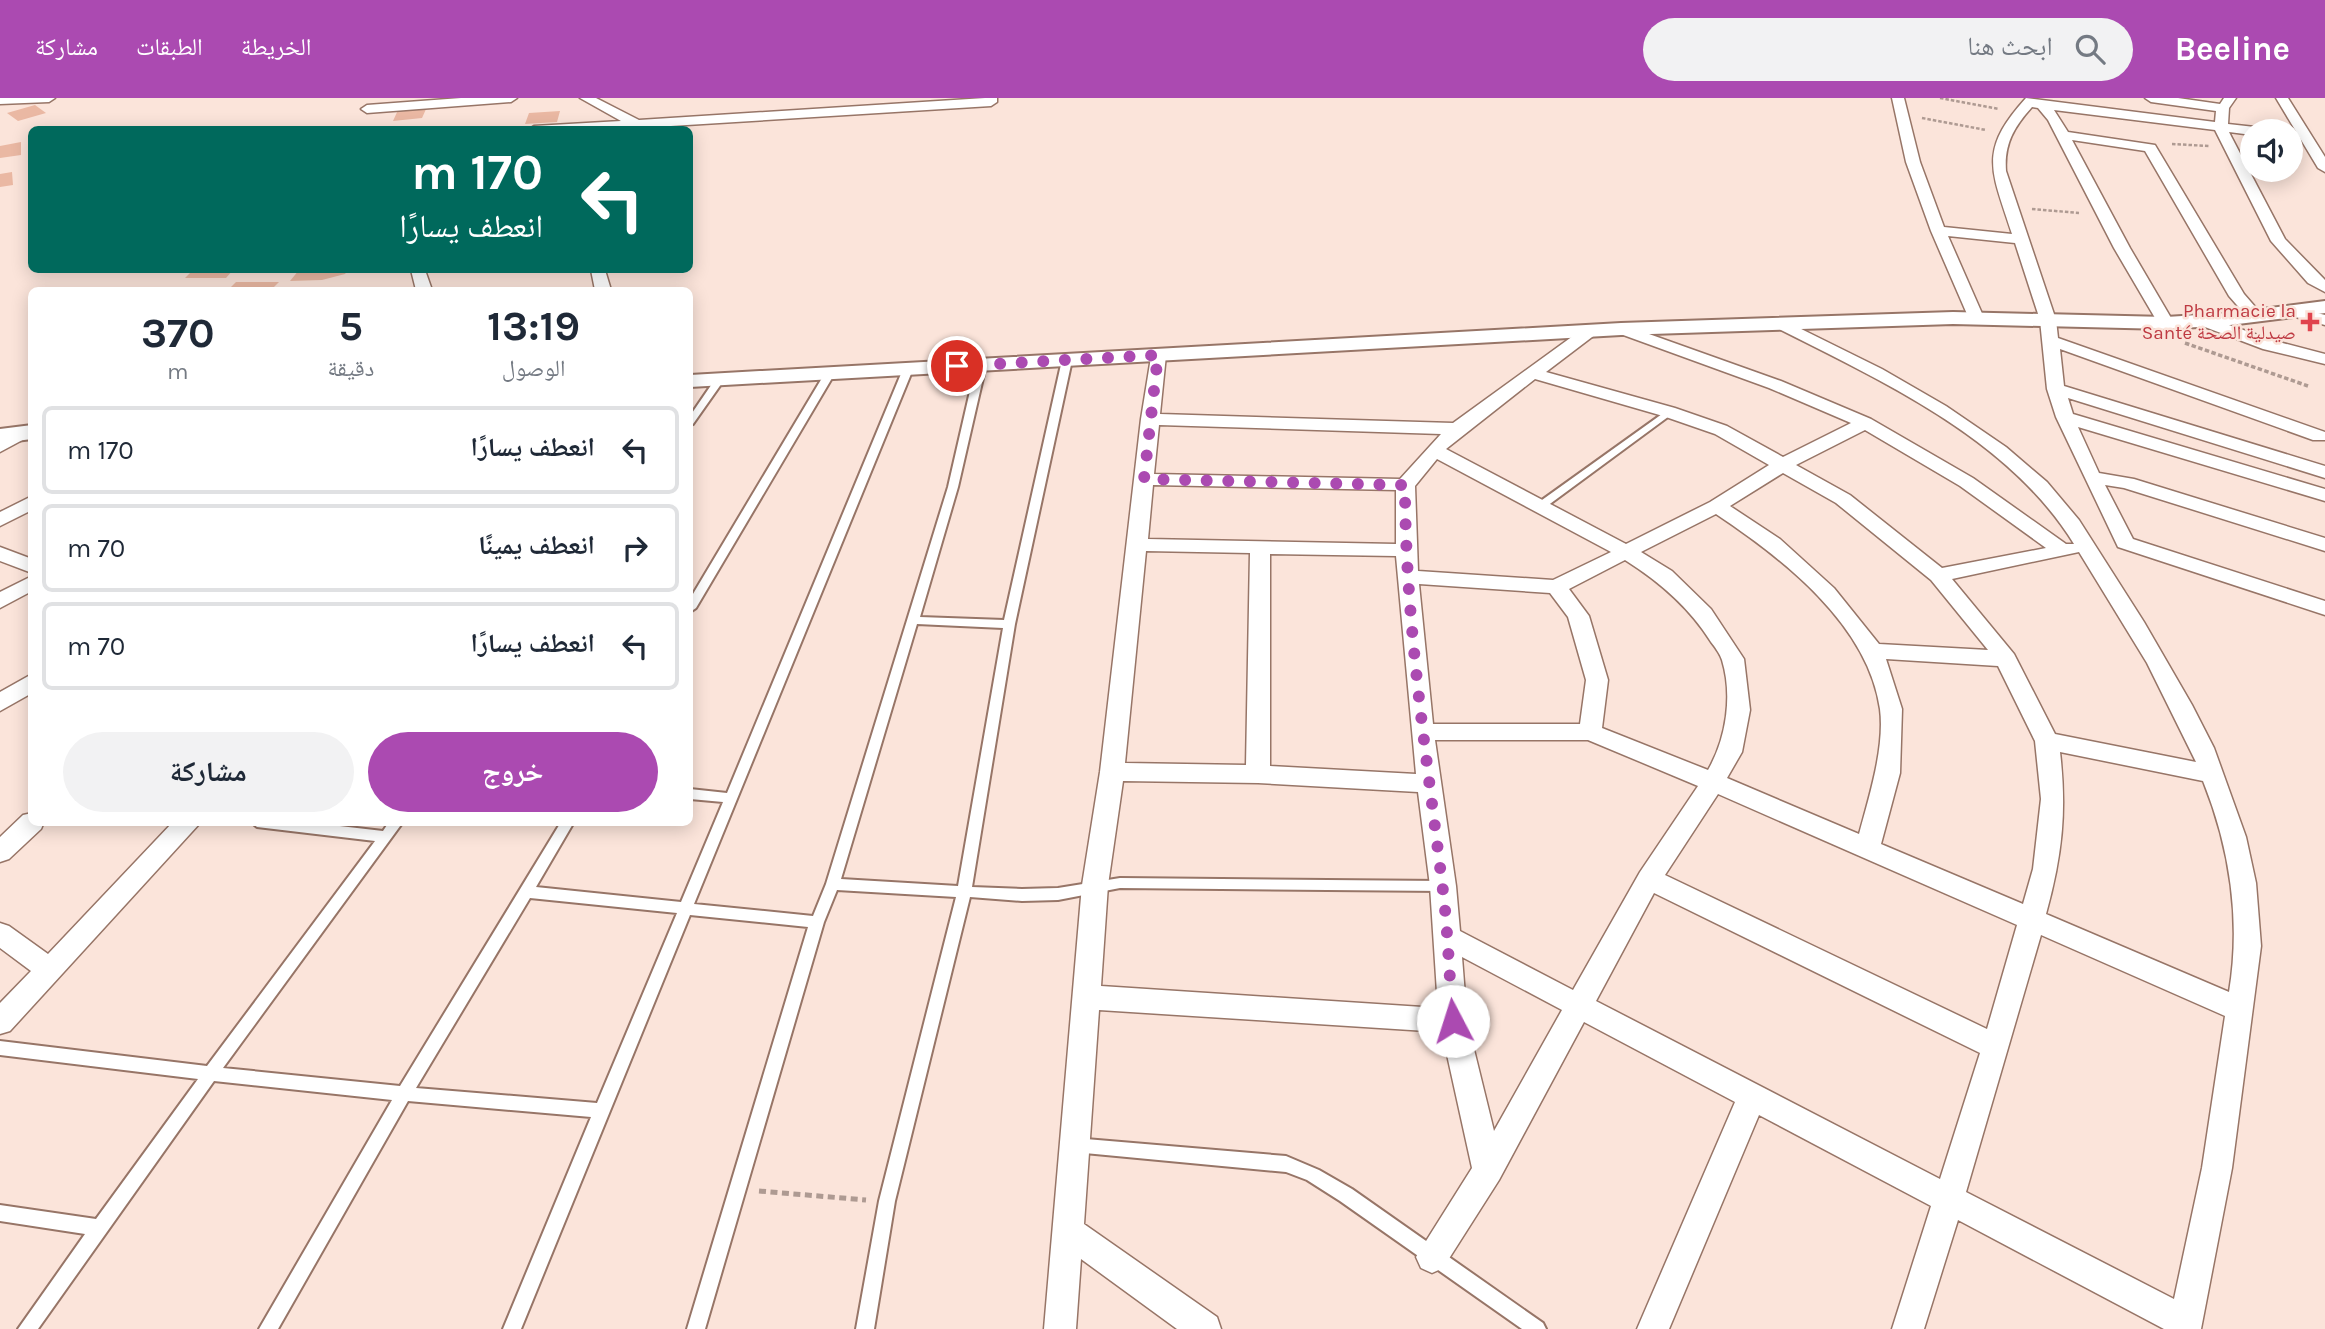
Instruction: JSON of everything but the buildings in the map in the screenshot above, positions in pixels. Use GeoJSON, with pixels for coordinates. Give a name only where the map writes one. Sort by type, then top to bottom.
{"type":"FeatureCollection","features":[{"type":"Feature","properties":{"kind":"street"},"geometry":{"type":"LineString","coordinates":[[1,101],[49,98]]}},
{"type":"Feature","properties":{"kind":"street"},"geometry":{"type":"LineString","coordinates":[[366,109],[511,98]]}},
{"type":"Feature","properties":{"kind":"street"},"geometry":{"type":"LineString","coordinates":[[586,98],[636,123]]}},
{"type":"Feature","properties":{"kind":"street"},"geometry":{"type":"LineString","coordinates":[[918,98],[936,105]]}},
{"type":"Feature","properties":{"kind":"street"},"geometry":{"type":"LineString","coordinates":[[601,126],[991,102],[991,98]]}},
{"type":"Feature","properties":{"kind":"street"},"geometry":{"type":"LineString","coordinates":[[1898,98],[1913,162],[1938,231],[1976,318]]}},
{"type":"Feature","properties":{"kind":"street"},"geometry":{"type":"LineString","coordinates":[[2151,98],[2226,103],[2221,128],[2278,241],[2314,280],[2325,287]]}},
{"type":"Feature","properties":{"kind":"street"},"geometry":{"type":"LineString","coordinates":[[2282,98],[2291,119]]}},
{"type":"Feature","properties":{"kind":"street"},"geometry":{"type":"LineString","coordinates":[[2031,105],[2240,130]]}},
{"type":"Feature","properties":{"kind":"street"},"geometry":{"type":"LineString","coordinates":[[2031,105],[2004,134],[1997,154],[1999,171],[2023,239],[2050,331],[2056,390],[2065,417],[2125,543],[2325,608]]}},
{"type":"Feature","properties":{"kind":"street"},"geometry":{"type":"LineString","coordinates":[[2031,105],[2054,117],[2166,323]]}},
{"type":"Feature","properties":{"kind":"street"},"geometry":{"type":"LineString","coordinates":[[2063,135],[2147,146],[2237,296],[2256,317]]}},
{"type":"Feature","properties":{"kind":"street"},"geometry":{"type":"LineString","coordinates":[[2303,135],[2325,135]]}},
{"type":"Feature","properties":{"kind":"street"},"geometry":{"type":"LineString","coordinates":[[2303,142],[2325,169]]}},
{"type":"Feature","properties":{"kind":"street"},"geometry":{"type":"LineString","coordinates":[[1938,231],[2023,239]]}},
{"type":"Feature","properties":{"kind":"street"},"geometry":{"type":"LineString","coordinates":[[2050,331],[2256,317],[2325,307]]}},
{"type":"Feature","properties":{"kind":"street"},"geometry":{"type":"LineString","coordinates":[[2294,312],[2325,320]]}},
{"type":"Feature","properties":{"kind":"street"},"geometry":{"type":"LineString","coordinates":[[693,381],[1620,329],[1976,318],[2050,331],[2319,436]]}},
{"type":"Feature","properties":{"kind":"street"},"geometry":{"type":"LineString","coordinates":[[2203,321],[2269,345],[2325,359]]}},
{"type":"Feature","properties":{"kind":"street"},"geometry":{"type":"LineString","coordinates":[[1445,936],[2186,1326],[2216,1169],[2248,936],[2244,877],[2232,826],[2184,706],[2075,548],[2060,506],[2029,474],[1982,438],[1870,369],[1779,323]]}},
{"type":"Feature","properties":{"kind":"street"},"geometry":{"type":"LineString","coordinates":[[1620,329],[1776,386],[1865,423],[2075,548]]}},
{"type":"Feature","properties":{"kind":"street"},"geometry":{"type":"LineString","coordinates":[[1488,1170],[1453,1021],[1443,886],[1422,732],[1406,550],[1405,485],[1434,450],[1457,429],[1590,331]]}},
{"type":"Feature","properties":{"kind":"street"},"geometry":{"type":"LineString","coordinates":[[1060,1329],[1095,885],[1112,772],[1158,355]]}},
{"type":"Feature","properties":{"kind":"street"},"geometry":{"type":"LineString","coordinates":[[1535,374],[1669,412],[1721,430],[1843,499],[1938,575],[2006,659],[2046,741],[2053,799],[2046,869],[1996,1047],[1908,1329]]}},
{"type":"Feature","properties":{"kind":"street"},"geometry":{"type":"LineString","coordinates":[[2056,390],[2325,472]]}},
{"type":"Feature","properties":{"kind":"street"},"geometry":{"type":"LineString","coordinates":[[2065,417],[2325,495]]}},
{"type":"Feature","properties":{"kind":"street"},"geometry":{"type":"LineString","coordinates":[[1150,419],[1457,429]]}},
{"type":"Feature","properties":{"kind":"street"},"geometry":{"type":"LineString","coordinates":[[1409,577],[1556,587],[1717,506],[1784,464],[1865,423]]}},
{"type":"Feature","properties":{"kind":"street"},"geometry":{"type":"LineString","coordinates":[[0,446],[18,434]]}},
{"type":"Feature","properties":{"kind":"street"},"geometry":{"type":"LineString","coordinates":[[1433,1257],[1488,1170],[1649,879],[1730,752],[1739,710],[1733,659],[1704,614],[1665,576],[1625,551],[1434,450]]}},
{"type":"Feature","properties":{"kind":"street"},"geometry":{"type":"LineString","coordinates":[[2092,477],[2127,483],[2325,545]]}},
{"type":"Feature","properties":{"kind":"street"},"geometry":{"type":"LineString","coordinates":[[1144,479],[1405,485]]}},
{"type":"Feature","properties":{"kind":"street"},"geometry":{"type":"LineString","coordinates":[[0,520],[28,504]]}},
{"type":"Feature","properties":{"kind":"street"},"geometry":{"type":"LineString","coordinates":[[1717,506],[1773,543],[1818,585],[1873,651],[1891,709],[1888,773],[1867,850]]}},
{"type":"Feature","properties":{"kind":"street"},"geometry":{"type":"LineString","coordinates":[[1138,545],[1260,550],[1406,550]]}},
{"type":"Feature","properties":{"kind":"street"},"geometry":{"type":"LineString","coordinates":[[1938,575],[2075,548]]}},
{"type":"Feature","properties":{"kind":"street"},"geometry":{"type":"LineString","coordinates":[[1258,774],[1260,550]]}},
{"type":"Feature","properties":{"kind":"street"},"geometry":{"type":"LineString","coordinates":[[0,553],[28,565]]}},
{"type":"Feature","properties":{"kind":"street"},"geometry":{"type":"LineString","coordinates":[[0,601],[28,584]]}},
{"type":"Feature","properties":{"kind":"street"},"geometry":{"type":"LineString","coordinates":[[1556,587],[1578,616],[1597,680],[1590,732]]}},
{"type":"Feature","properties":{"kind":"street"},"geometry":{"type":"LineString","coordinates":[[1873,651],[2006,659]]}},
{"type":"Feature","properties":{"kind":"street"},"geometry":{"type":"LineString","coordinates":[[0,703],[28,685]]}},
{"type":"Feature","properties":{"kind":"street"},"geometry":{"type":"LineString","coordinates":[[1422,732],[1590,732],[1713,782],[2239,1009]]}},
{"type":"Feature","properties":{"kind":"street"},"geometry":{"type":"LineString","coordinates":[[2046,741],[2211,774]]}},
{"type":"Feature","properties":{"kind":"street"},"geometry":{"type":"LineString","coordinates":[[1112,772],[1258,774],[1428,784]]}},
{"type":"Feature","properties":{"kind":"street"},"geometry":{"type":"LineString","coordinates":[[0,852],[28,826]]}},
{"type":"Feature","properties":{"kind":"street"},"geometry":{"type":"LineString","coordinates":[[0,1022],[185,826]]}},
{"type":"Feature","properties":{"kind":"street"},"geometry":{"type":"LineString","coordinates":[[1649,879],[1996,1047]]}},
{"type":"Feature","properties":{"kind":"street"},"geometry":{"type":"LineString","coordinates":[[0,934],[50,970]]}},
{"type":"Feature","properties":{"kind":"street"},"geometry":{"type":"LineString","coordinates":[[1085,997],[1453,1021]]}},
{"type":"Feature","properties":{"kind":"street"},"geometry":{"type":"LineString","coordinates":[[1653,1329],[1752,1097]]}},
{"type":"Feature","properties":{"kind":"street"},"geometry":{"type":"LineString","coordinates":[[1068,1231],[1205,1329]]}},
{"type":"Feature","properties":{"kind":"lane"},"geometry":{"type":"LineString","coordinates":[[865,1329],[887,1202],[964,893],[1009,624],[1067,360]]}},
{"type":"Feature","properties":{"kind":"lane"},"geometry":{"type":"LineString","coordinates":[[696,1329],[817,922],[833,884],[953,487],[981,365]]}},
{"type":"Feature","properties":{"kind":"lane"},"geometry":{"type":"LineString","coordinates":[[512,1329],[908,369]]}},
{"type":"Feature","properties":{"kind":"lane"},"geometry":{"type":"LineString","coordinates":[[693,603],[830,373]]}},
{"type":"Feature","properties":{"kind":"lane"},"geometry":{"type":"LineString","coordinates":[[693,418],[719,380]]}},
{"type":"Feature","properties":{"kind":"lane"},"geometry":{"type":"LineString","coordinates":[[1539,507],[1669,412]]}},
{"type":"Feature","properties":{"kind":"lane"},"geometry":{"type":"LineString","coordinates":[[913,620],[1009,624]]}},
{"type":"Feature","properties":{"kind":"lane"},"geometry":{"type":"LineString","coordinates":[[693,793],[730,798]]}},
{"type":"Feature","properties":{"kind":"lane"},"geometry":{"type":"LineString","coordinates":[[291,826],[386,837]]}},
{"type":"Feature","properties":{"kind":"lane"},"geometry":{"type":"LineString","coordinates":[[27,1329],[210,1074],[394,826]]}},
{"type":"Feature","properties":{"kind":"lane"},"geometry":{"type":"LineString","coordinates":[[268,1329],[404,1094],[566,826]]}},
{"type":"Feature","properties":{"kind":"lane"},"geometry":{"type":"LineString","coordinates":[[833,884],[964,893],[1059,894],[1095,885],[1120,883],[1443,886]]}},
{"type":"Feature","properties":{"kind":"lane"},"geometry":{"type":"LineString","coordinates":[[526,892],[817,922]]}},
{"type":"Feature","properties":{"kind":"lane"},"geometry":{"type":"LineString","coordinates":[[0,1048],[210,1074],[603,1111]]}},
{"type":"Feature","properties":{"kind":"lane"},"geometry":{"type":"LineString","coordinates":[[1073,1145],[1286,1164],[1313,1175],[1346,1195],[1537,1329]]}},
{"type":"Feature","properties":{"kind":"lane"},"geometry":{"type":"LineString","coordinates":[[0,1213],[100,1228]]}},
{"type":"Feature","properties":{"kind":"path"},"geometry":{"type":"LineString","coordinates":[[1940,98],[2031,105]]}},
{"type":"Feature","properties":{"kind":"path"},"geometry":{"type":"LineString","coordinates":[[1902,114],[2004,134]]}},
{"type":"Feature","properties":{"kind":"path"},"geometry":{"type":"LineString","coordinates":[[2147,146],[2169,144],[2230,148]]}},
{"type":"Feature","properties":{"kind":"path"},"geometry":{"type":"LineString","coordinates":[[2012,207],[2105,215]]}},
{"type":"Feature","properties":{"kind":"path"},"geometry":{"type":"LineString","coordinates":[[2180,341],[2308,386]]}},
{"type":"Feature","properties":{"kind":"path"},"geometry":{"type":"LineString","coordinates":[[739,1189],[887,1202]]}},
{"type":"Feature","properties":{"kind":"place","name":"Pharmacie la Santé صيدلية الصحة"},"geometry":{"type":"Point","coordinates":[2310,322]}},
{"type":"Feature","properties":{"kind":"route"},"geometry":{"type":"LineString","coordinates":[[957,366],[1158,355],[1144,479],[1405,485],[1406,550],[1422,732],[1443,886],[1453,1021]]}}]}
